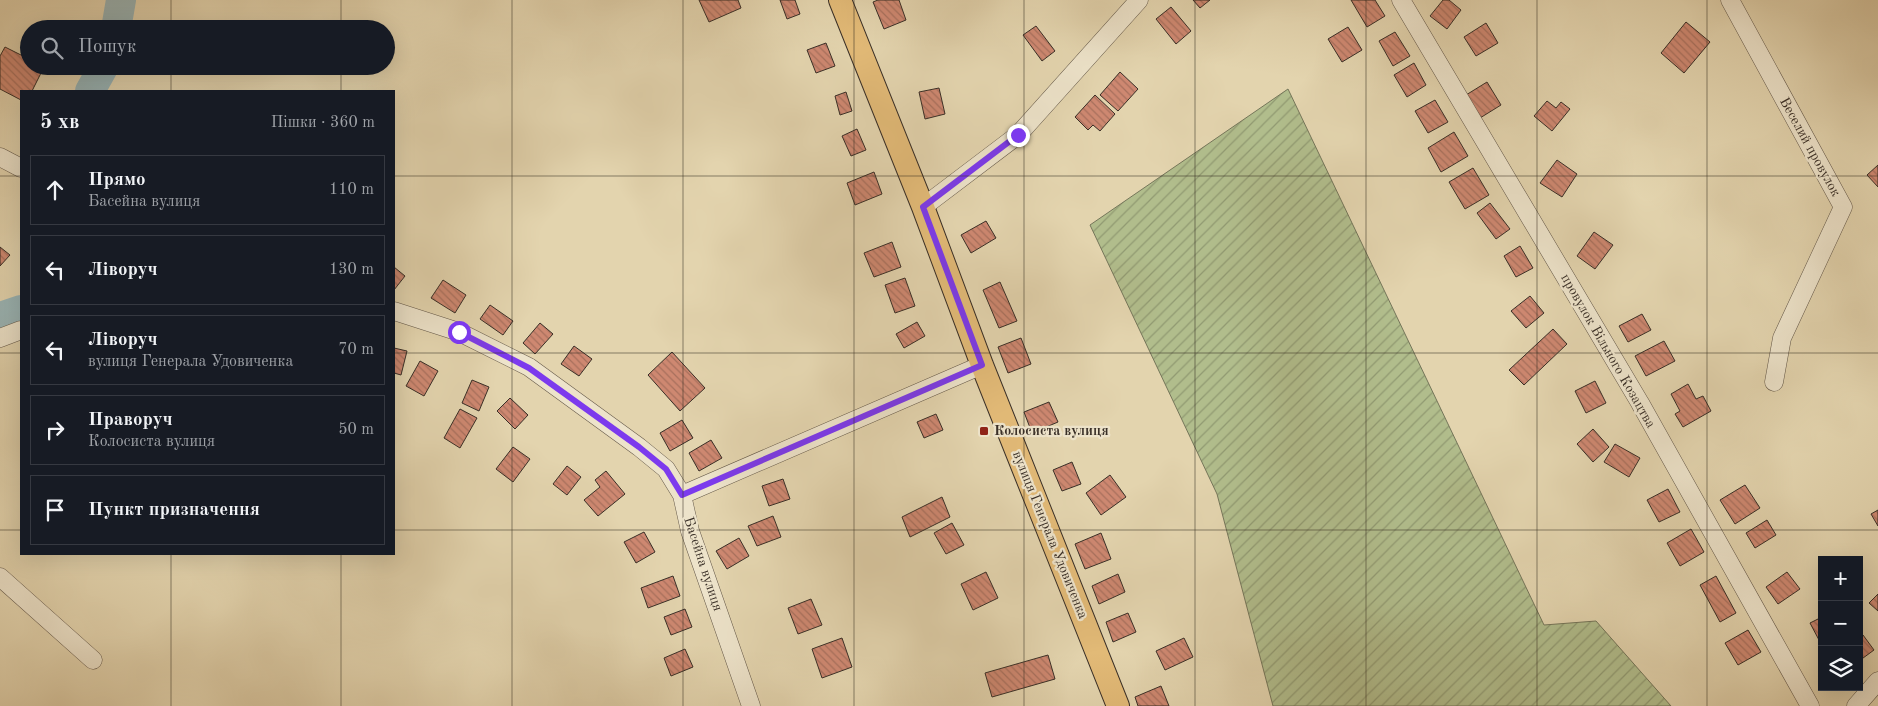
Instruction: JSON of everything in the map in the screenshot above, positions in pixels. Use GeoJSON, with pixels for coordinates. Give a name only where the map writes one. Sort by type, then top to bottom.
{"type":"FeatureCollection","features":[{"type":"Feature","properties":{"kind":"main road","name":"вулиця Генерала Удовиченка"},"geometry":{"type":"LineString","coordinates":[[840,0],[923,207],[982,365],[1118,706]]}},
{"type":"Feature","properties":{"kind":"street"},"geometry":{"type":"LineString","coordinates":[[923,207],[1018,135],[1139,0]]}},
{"type":"Feature","properties":{"kind":"street","name":"провулок Вільного Козацтва"},"geometry":{"type":"LineString","coordinates":[[1400,0],[1640,403],[1810,706]]}},
{"type":"Feature","properties":{"kind":"street","name":"Веселий провулок"},"geometry":{"type":"LineString","coordinates":[[1730,0],[1843,207],[1782,338],[1774,382]]}},
{"type":"Feature","properties":{"kind":"street"},"geometry":{"type":"LineString","coordinates":[[0,157],[19,167]]}},
{"type":"Feature","properties":{"kind":"street","name":"Басейна вулиця"},"geometry":{"type":"LineString","coordinates":[[395,311],[459,332],[529,368],[639,447],[666,469],[682,495],[690,531],[751,706]]}},
{"type":"Feature","properties":{"kind":"street"},"geometry":{"type":"LineString","coordinates":[[0,338],[20,330]]}},
{"type":"Feature","properties":{"kind":"street"},"geometry":{"type":"LineString","coordinates":[[682,495],[982,365]]}},
{"type":"Feature","properties":{"kind":"street"},"geometry":{"type":"LineString","coordinates":[[0,577],[93,660]]}},
{"type":"Feature","properties":{"kind":"street"},"geometry":{"type":"LineString","coordinates":[[1856,706],[1878,680]]}},
{"type":"Feature","properties":{"kind":"green space"},"geometry":{"type":"Polygon","coordinates":[[[1288,89],[1544,625],[1596,621],[1671,706],[1273,706],[1217,494],[1090,225],[1288,89]]]}},
{"type":"Feature","properties":{"kind":"building"},"geometry":{"type":"Polygon","coordinates":[[[699,0],[738,0],[741,8],[709,22],[699,0]]]}},
{"type":"Feature","properties":{"kind":"building"},"geometry":{"type":"Polygon","coordinates":[[[780,0],[795,0],[800,14],[787,19],[780,0]]]}},
{"type":"Feature","properties":{"kind":"building"},"geometry":{"type":"Polygon","coordinates":[[[878,0],[899,0],[906,20],[884,29],[873,2],[878,0]]]}},
{"type":"Feature","properties":{"kind":"building"},"geometry":{"type":"Polygon","coordinates":[[[1193,0],[1210,0],[1200,8],[1193,0]]]}},
{"type":"Feature","properties":{"kind":"building"},"geometry":{"type":"Polygon","coordinates":[[[1351,0],[1375,0],[1385,16],[1367,27],[1351,0]]]}},
{"type":"Feature","properties":{"kind":"building"},"geometry":{"type":"Polygon","coordinates":[[[1443,0],[1449,0],[1461,10],[1447,29],[1430,16],[1443,0]]]}},
{"type":"Feature","properties":{"kind":"building"},"geometry":{"type":"Polygon","coordinates":[[[1171,7],[1191,31],[1176,44],[1156,19],[1171,7]]]}},
{"type":"Feature","properties":{"kind":"building"},"geometry":{"type":"Polygon","coordinates":[[[1686,22],[1710,42],[1684,73],[1661,53],[1686,22]]]}},
{"type":"Feature","properties":{"kind":"building"},"geometry":{"type":"Polygon","coordinates":[[[1486,23],[1498,43],[1476,56],[1464,37],[1486,23]]]}},
{"type":"Feature","properties":{"kind":"building"},"geometry":{"type":"Polygon","coordinates":[[[1036,26],[1055,51],[1042,61],[1023,35],[1036,26]]]}},
{"type":"Feature","properties":{"kind":"building"},"geometry":{"type":"Polygon","coordinates":[[[1348,27],[1362,50],[1342,62],[1328,39],[1348,27]]]}},
{"type":"Feature","properties":{"kind":"building"},"geometry":{"type":"Polygon","coordinates":[[[1395,32],[1410,56],[1393,66],[1379,41],[1395,32]]]}},
{"type":"Feature","properties":{"kind":"building"},"geometry":{"type":"Polygon","coordinates":[[[826,43],[835,66],[816,73],[807,50],[826,43]]]}},
{"type":"Feature","properties":{"kind":"building"},"geometry":{"type":"Polygon","coordinates":[[[5,47],[20,54],[20,75],[40,75],[32,90],[20,90],[20,99],[0,89],[0,56],[5,47]]]}},
{"type":"Feature","properties":{"kind":"building"},"geometry":{"type":"Polygon","coordinates":[[[1414,63],[1426,85],[1407,97],[1394,75],[1414,63]]]}},
{"type":"Feature","properties":{"kind":"building"},"geometry":{"type":"Polygon","coordinates":[[[1120,72],[1138,89],[1118,111],[1100,95],[1120,72]]]}},
{"type":"Feature","properties":{"kind":"building"},"geometry":{"type":"Polygon","coordinates":[[[1487,82],[1501,105],[1480,118],[1466,95],[1487,82]]]}},
{"type":"Feature","properties":{"kind":"building"},"geometry":{"type":"Polygon","coordinates":[[[939,88],[945,114],[925,119],[919,92],[939,88]]]}},
{"type":"Feature","properties":{"kind":"building"},"geometry":{"type":"Polygon","coordinates":[[[846,92],[852,111],[840,115],[835,96],[846,92]]]}},
{"type":"Feature","properties":{"kind":"building"},"geometry":{"type":"Polygon","coordinates":[[[1095,95],[1115,114],[1100,131],[1093,125],[1088,130],[1075,117],[1095,95]]]}},
{"type":"Feature","properties":{"kind":"building"},"geometry":{"type":"Polygon","coordinates":[[[1435,100],[1448,122],[1428,133],[1415,111],[1435,100]]]}},
{"type":"Feature","properties":{"kind":"building"},"geometry":{"type":"Polygon","coordinates":[[[1547,101],[1556,108],[1561,102],[1570,109],[1552,131],[1534,116],[1547,101]]]}},
{"type":"Feature","properties":{"kind":"building"},"geometry":{"type":"Polygon","coordinates":[[[857,129],[866,150],[851,156],[842,136],[857,129]]]}},
{"type":"Feature","properties":{"kind":"building"},"geometry":{"type":"Polygon","coordinates":[[[1454,132],[1468,156],[1441,172],[1428,148],[1454,132]]]}},
{"type":"Feature","properties":{"kind":"building"},"geometry":{"type":"Polygon","coordinates":[[[1557,160],[1577,174],[1562,197],[1540,183],[1557,160]]]}},
{"type":"Feature","properties":{"kind":"building"},"geometry":{"type":"Polygon","coordinates":[[[1878,165],[1878,187],[1867,175],[1878,165]]]}},
{"type":"Feature","properties":{"kind":"building"},"geometry":{"type":"Polygon","coordinates":[[[1473,168],[1489,195],[1465,209],[1449,182],[1473,168]]]}},
{"type":"Feature","properties":{"kind":"building"},"geometry":{"type":"Polygon","coordinates":[[[874,172],[882,194],[855,205],[847,183],[874,172]]]}},
{"type":"Feature","properties":{"kind":"building"},"geometry":{"type":"Polygon","coordinates":[[[1490,203],[1510,229],[1496,239],[1477,213],[1490,203]]]}},
{"type":"Feature","properties":{"kind":"building"},"geometry":{"type":"Polygon","coordinates":[[[986,221],[996,238],[971,253],[961,235],[986,221]]]}},
{"type":"Feature","properties":{"kind":"building"},"geometry":{"type":"Polygon","coordinates":[[[1594,232],[1613,245],[1595,269],[1577,256],[1594,232]]]}},
{"type":"Feature","properties":{"kind":"building"},"geometry":{"type":"Polygon","coordinates":[[[892,242],[901,267],[874,277],[864,253],[892,242]]]}},
{"type":"Feature","properties":{"kind":"building"},"geometry":{"type":"Polygon","coordinates":[[[1520,246],[1533,268],[1516,277],[1504,256],[1520,246]]]}},
{"type":"Feature","properties":{"kind":"building"},"geometry":{"type":"Polygon","coordinates":[[[0,247],[10,255],[0,266],[0,247]]]}},
{"type":"Feature","properties":{"kind":"building"},"geometry":{"type":"Polygon","coordinates":[[[395,268],[405,276],[395,289],[395,268]]]}},
{"type":"Feature","properties":{"kind":"building"},"geometry":{"type":"Polygon","coordinates":[[[905,278],[915,306],[895,313],[885,285],[905,278]]]}},
{"type":"Feature","properties":{"kind":"building"},"geometry":{"type":"Polygon","coordinates":[[[443,280],[466,295],[455,313],[431,298],[443,280]]]}},
{"type":"Feature","properties":{"kind":"building"},"geometry":{"type":"Polygon","coordinates":[[[1000,282],[1017,321],[999,328],[983,290],[1000,282]]]}},
{"type":"Feature","properties":{"kind":"building"},"geometry":{"type":"Polygon","coordinates":[[[1530,296],[1544,313],[1526,328],[1511,311],[1530,296]]]}},
{"type":"Feature","properties":{"kind":"building"},"geometry":{"type":"Polygon","coordinates":[[[490,305],[513,321],[503,335],[480,319],[490,305]]]}},
{"type":"Feature","properties":{"kind":"building"},"geometry":{"type":"Polygon","coordinates":[[[1642,314],[1651,330],[1628,342],[1619,326],[1642,314]]]}},
{"type":"Feature","properties":{"kind":"building"},"geometry":{"type":"Polygon","coordinates":[[[917,322],[925,336],[904,348],[896,334],[917,322]]]}},
{"type":"Feature","properties":{"kind":"building"},"geometry":{"type":"Polygon","coordinates":[[[540,323],[553,334],[535,354],[523,343],[540,323]]]}},
{"type":"Feature","properties":{"kind":"building"},"geometry":{"type":"Polygon","coordinates":[[[1553,329],[1567,344],[1524,385],[1509,370],[1553,329]]]}},
{"type":"Feature","properties":{"kind":"building"},"geometry":{"type":"Polygon","coordinates":[[[1021,338],[1031,364],[1008,373],[998,347],[1021,338]]]}},
{"type":"Feature","properties":{"kind":"building"},"geometry":{"type":"Polygon","coordinates":[[[1664,341],[1675,361],[1646,376],[1635,356],[1664,341]]]}},
{"type":"Feature","properties":{"kind":"building"},"geometry":{"type":"Polygon","coordinates":[[[574,346],[592,359],[579,376],[561,364],[574,346]]]}},
{"type":"Feature","properties":{"kind":"building"},"geometry":{"type":"Polygon","coordinates":[[[395,348],[407,351],[401,375],[395,373],[395,348]]]}},
{"type":"Feature","properties":{"kind":"building"},"geometry":{"type":"Polygon","coordinates":[[[672,352],[705,388],[680,411],[648,375],[672,352]]]}},
{"type":"Feature","properties":{"kind":"building"},"geometry":{"type":"Polygon","coordinates":[[[420,361],[438,371],[424,396],[406,386],[420,361]]]}},
{"type":"Feature","properties":{"kind":"building"},"geometry":{"type":"Polygon","coordinates":[[[472,380],[489,387],[479,411],[462,403],[472,380]]]}},
{"type":"Feature","properties":{"kind":"building"},"geometry":{"type":"Polygon","coordinates":[[[1595,381],[1606,403],[1586,413],[1575,391],[1595,381]]]}},
{"type":"Feature","properties":{"kind":"building"},"geometry":{"type":"Polygon","coordinates":[[[1688,384],[1696,399],[1703,396],[1711,411],[1683,427],[1675,414],[1680,411],[1671,394],[1688,384]]]}},
{"type":"Feature","properties":{"kind":"building"},"geometry":{"type":"Polygon","coordinates":[[[510,398],[528,415],[515,429],[497,411],[510,398]]]}},
{"type":"Feature","properties":{"kind":"building"},"geometry":{"type":"Polygon","coordinates":[[[1049,402],[1058,422],[1032,433],[1024,412],[1049,402]]]}},
{"type":"Feature","properties":{"kind":"building"},"geometry":{"type":"Polygon","coordinates":[[[460,409],[477,418],[460,448],[444,438],[460,409]]]}},
{"type":"Feature","properties":{"kind":"building"},"geometry":{"type":"Polygon","coordinates":[[[936,414],[943,430],[924,438],[917,422],[936,414]]]}},
{"type":"Feature","properties":{"kind":"building"},"geometry":{"type":"Polygon","coordinates":[[[682,420],[693,438],[670,451],[660,433],[682,420]]]}},
{"type":"Feature","properties":{"kind":"building"},"geometry":{"type":"Polygon","coordinates":[[[1593,429],[1609,447],[1593,462],[1577,444],[1593,429]]]}},
{"type":"Feature","properties":{"kind":"building"},"geometry":{"type":"Polygon","coordinates":[[[711,440],[722,458],[699,471],[689,453],[711,440]]]}},
{"type":"Feature","properties":{"kind":"building"},"geometry":{"type":"Polygon","coordinates":[[[1615,444],[1640,458],[1629,477],[1604,462],[1615,444]]]}},
{"type":"Feature","properties":{"kind":"building"},"geometry":{"type":"Polygon","coordinates":[[[513,447],[530,459],[513,482],[496,469],[513,447]]]}},
{"type":"Feature","properties":{"kind":"building"},"geometry":{"type":"Polygon","coordinates":[[[1072,462],[1081,484],[1062,491],[1053,470],[1072,462]]]}},
{"type":"Feature","properties":{"kind":"building"},"geometry":{"type":"Polygon","coordinates":[[[567,466],[581,477],[567,495],[553,484],[567,466]]]}},
{"type":"Feature","properties":{"kind":"building"},"geometry":{"type":"Polygon","coordinates":[[[606,471],[625,494],[598,516],[584,500],[600,487],[595,480],[606,471]]]}},
{"type":"Feature","properties":{"kind":"building"},"geometry":{"type":"Polygon","coordinates":[[[1110,475],[1126,497],[1101,515],[1086,493],[1110,475]]]}},
{"type":"Feature","properties":{"kind":"building"},"geometry":{"type":"Polygon","coordinates":[[[783,479],[790,499],[769,506],[762,486],[783,479]]]}},
{"type":"Feature","properties":{"kind":"building"},"geometry":{"type":"Polygon","coordinates":[[[1745,485],[1760,508],[1735,524],[1720,500],[1745,485]]]}},
{"type":"Feature","properties":{"kind":"building"},"geometry":{"type":"Polygon","coordinates":[[[1668,489],[1680,512],[1659,522],[1647,500],[1668,489]]]}},
{"type":"Feature","properties":{"kind":"building"},"geometry":{"type":"Polygon","coordinates":[[[942,497],[950,517],[910,537],[902,517],[942,497]]]}},
{"type":"Feature","properties":{"kind":"building"},"geometry":{"type":"Polygon","coordinates":[[[1878,510],[1878,526],[1871,514],[1878,510]]]}},
{"type":"Feature","properties":{"kind":"building"},"geometry":{"type":"Polygon","coordinates":[[[773,516],[781,537],[757,546],[748,526],[773,516]]]}},
{"type":"Feature","properties":{"kind":"building"},"geometry":{"type":"Polygon","coordinates":[[[1767,520],[1776,535],[1755,548],[1746,533],[1767,520]]]}},
{"type":"Feature","properties":{"kind":"building"},"geometry":{"type":"Polygon","coordinates":[[[952,523],[964,545],[946,554],[934,533],[952,523]]]}},
{"type":"Feature","properties":{"kind":"building"},"geometry":{"type":"Polygon","coordinates":[[[1691,529],[1704,552],[1680,566],[1667,543],[1691,529]]]}},
{"type":"Feature","properties":{"kind":"building"},"geometry":{"type":"Polygon","coordinates":[[[644,532],[655,552],[636,563],[624,542],[644,532]]]}},
{"type":"Feature","properties":{"kind":"building"},"geometry":{"type":"Polygon","coordinates":[[[1101,533],[1111,559],[1085,569],[1075,544],[1101,533]]]}},
{"type":"Feature","properties":{"kind":"building"},"geometry":{"type":"Polygon","coordinates":[[[739,538],[749,556],[727,569],[716,551],[739,538]]]}},
{"type":"Feature","properties":{"kind":"building"},"geometry":{"type":"Polygon","coordinates":[[[986,572],[998,598],[973,610],[961,584],[986,572]]]}},
{"type":"Feature","properties":{"kind":"building"},"geometry":{"type":"Polygon","coordinates":[[[1787,572],[1800,589],[1778,604],[1766,587],[1787,572]]]}},
{"type":"Feature","properties":{"kind":"building"},"geometry":{"type":"Polygon","coordinates":[[[1118,574],[1125,592],[1099,604],[1092,586],[1118,574]]]}},
{"type":"Feature","properties":{"kind":"building"},"geometry":{"type":"Polygon","coordinates":[[[673,576],[680,596],[648,608],[641,588],[673,576]]]}},
{"type":"Feature","properties":{"kind":"building"},"geometry":{"type":"Polygon","coordinates":[[[1716,576],[1736,613],[1720,622],[1700,585],[1716,576]]]}},
{"type":"Feature","properties":{"kind":"building"},"geometry":{"type":"Polygon","coordinates":[[[1878,594],[1878,611],[1869,603],[1878,594]]]}},
{"type":"Feature","properties":{"kind":"building"},"geometry":{"type":"Polygon","coordinates":[[[811,599],[822,625],[798,634],[788,608],[811,599]]]}},
{"type":"Feature","properties":{"kind":"building"},"geometry":{"type":"Polygon","coordinates":[[[685,609],[692,627],[671,635],[664,617],[685,609]]]}},
{"type":"Feature","properties":{"kind":"building"},"geometry":{"type":"Polygon","coordinates":[[[1128,613],[1136,632],[1113,642],[1106,622],[1128,613]]]}},
{"type":"Feature","properties":{"kind":"building"},"geometry":{"type":"Polygon","coordinates":[[[1818,619],[1818,638],[1810,623],[1818,619]]]}},
{"type":"Feature","properties":{"kind":"building"},"geometry":{"type":"Polygon","coordinates":[[[1748,630],[1761,652],[1738,665],[1725,643],[1748,630]]]}},
{"type":"Feature","properties":{"kind":"building"},"geometry":{"type":"Polygon","coordinates":[[[1863,635],[1874,650],[1863,658],[1863,635]]]}},
{"type":"Feature","properties":{"kind":"building"},"geometry":{"type":"Polygon","coordinates":[[[842,638],[852,667],[822,678],[812,649],[842,638]]]}},
{"type":"Feature","properties":{"kind":"building"},"geometry":{"type":"Polygon","coordinates":[[[1184,638],[1193,657],[1165,670],[1156,651],[1184,638]]]}},
{"type":"Feature","properties":{"kind":"building"},"geometry":{"type":"Polygon","coordinates":[[[685,649],[693,667],[671,676],[664,658],[685,649]]]}},
{"type":"Feature","properties":{"kind":"building"},"geometry":{"type":"Polygon","coordinates":[[[1048,655],[1055,679],[992,697],[985,673],[1048,655]]]}},
{"type":"Feature","properties":{"kind":"building"},"geometry":{"type":"Polygon","coordinates":[[[1161,686],[1169,706],[1138,706],[1135,697],[1161,686]]]}},
{"type":"Feature","properties":{"kind":"waterway"},"geometry":{"type":"LineString","coordinates":[[118,20],[121,0]]}},
{"type":"Feature","properties":{"kind":"waterway"},"geometry":{"type":"LineString","coordinates":[[91,90],[99,75]]}},
{"type":"Feature","properties":{"kind":"waterway"},"geometry":{"type":"LineString","coordinates":[[0,317],[20,310]]}},
{"type":"Feature","properties":{"kind":"place","name":"Колосиста вулиця"},"geometry":{"type":"Point","coordinates":[984,431]}},
{"type":"Feature","properties":{"kind":"route"},"geometry":{"type":"LineString","coordinates":[[459,332],[529,368],[639,447],[666,469],[682,495],[982,365],[923,207],[1018,135]]}}]}
